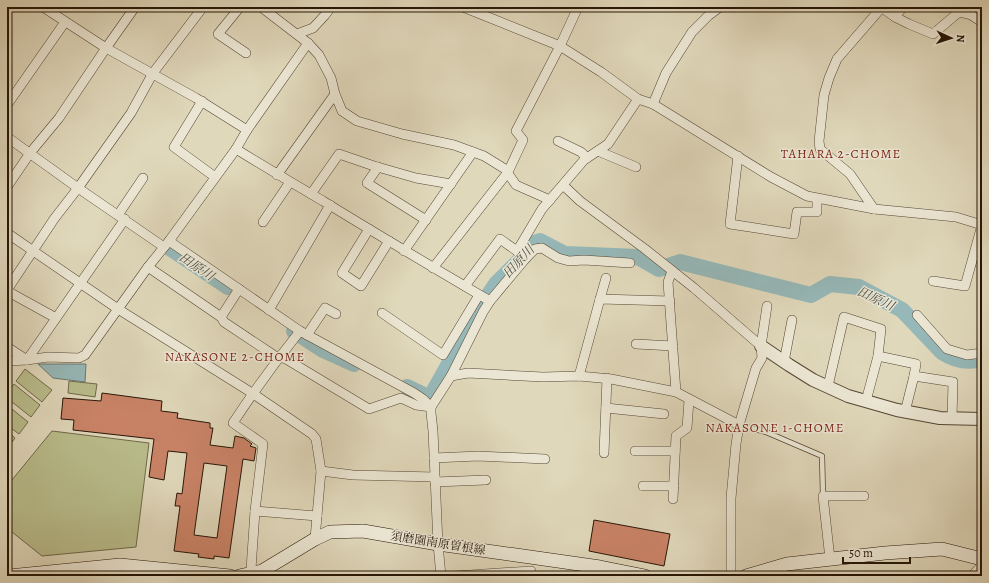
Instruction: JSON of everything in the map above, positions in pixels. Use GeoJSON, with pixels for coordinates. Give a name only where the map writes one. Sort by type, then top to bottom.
{"type":"FeatureCollection","features":[{"type":"Feature","properties":{"kind":"main road","name":"須磨園南原曽根線"},"geometry":{"type":"LineString","coordinates":[[247,575],[262,571],[330,532],[363,531],[438,544],[600,567],[645,576]]}},
{"type":"Feature","properties":{"kind":"main road"},"geometry":{"type":"LineString","coordinates":[[746,576],[787,564],[885,553],[942,549],[982,559]]}},
{"type":"Feature","properties":{"kind":"main road"},"geometry":{"type":"LineString","coordinates":[[9,576],[120,565],[230,576]]}},
{"type":"Feature","properties":{"kind":"street"},"geometry":{"type":"LineString","coordinates":[[43,7],[106,48],[202,101],[247,130]]}},
{"type":"Feature","properties":{"kind":"street"},"geometry":{"type":"LineString","coordinates":[[7,187],[30,153],[59,118],[135,7]]}},
{"type":"Feature","properties":{"kind":"street"},"geometry":{"type":"LineString","coordinates":[[56,318],[7,291],[54,220],[131,113],[153,74],[203,7]]}},
{"type":"Feature","properties":{"kind":"street"},"geometry":{"type":"LineString","coordinates":[[240,7],[218,34],[246,53]]}},
{"type":"Feature","properties":{"kind":"street"},"geometry":{"type":"LineString","coordinates":[[261,7],[308,43],[319,55],[331,78],[335,94],[342,110],[357,121],[402,134],[454,145],[484,156],[505,169],[516,185],[550,200]]}},
{"type":"Feature","properties":{"kind":"street"},"geometry":{"type":"LineString","coordinates":[[297,34],[313,28],[331,7]]}},
{"type":"Feature","properties":{"kind":"street"},"geometry":{"type":"LineString","coordinates":[[463,7],[560,46],[638,98],[653,104],[771,177],[807,196],[874,209],[956,217],[982,225],[965,286],[933,281]]}},
{"type":"Feature","properties":{"kind":"street"},"geometry":{"type":"LineString","coordinates":[[433,268],[508,172],[523,140],[516,131],[560,46],[578,7]]}},
{"type":"Feature","properties":{"kind":"street"},"geometry":{"type":"LineString","coordinates":[[653,104],[666,73],[692,32],[708,16],[720,7]]}},
{"type":"Feature","properties":{"kind":"street"},"geometry":{"type":"LineString","coordinates":[[874,209],[850,174],[820,149],[819,141],[824,95],[828,78],[838,59],[881,7],[895,17],[933,34],[959,12],[971,15],[982,22]]}},
{"type":"Feature","properties":{"kind":"street"},"geometry":{"type":"LineString","coordinates":[[895,17],[903,7]]}},
{"type":"Feature","properties":{"kind":"street"},"geometry":{"type":"LineString","coordinates":[[7,105],[65,22]]}},
{"type":"Feature","properties":{"kind":"street"},"geometry":{"type":"LineString","coordinates":[[7,363],[48,357],[79,358],[85,355],[148,267],[236,149],[247,130],[308,43]]}},
{"type":"Feature","properties":{"kind":"street"},"geometry":{"type":"LineString","coordinates":[[277,175],[335,94]]}},
{"type":"Feature","properties":{"kind":"street"},"geometry":{"type":"LineString","coordinates":[[517,250],[542,209],[584,160],[608,144],[638,98]]}},
{"type":"Feature","properties":{"kind":"street"},"geometry":{"type":"LineString","coordinates":[[202,101],[174,147],[215,178]]}},
{"type":"Feature","properties":{"kind":"street"},"geometry":{"type":"LineString","coordinates":[[7,137],[78,188],[239,289],[304,333],[423,399],[431,407]]}},
{"type":"Feature","properties":{"kind":"street"},"geometry":{"type":"LineString","coordinates":[[558,141],[581,152],[587,158]]}},
{"type":"Feature","properties":{"kind":"street"},"geometry":{"type":"LineString","coordinates":[[236,149],[277,175],[312,194],[404,251],[490,301]]}},
{"type":"Feature","properties":{"kind":"street"},"geometry":{"type":"LineString","coordinates":[[598,151],[636,167]]}},
{"type":"Feature","properties":{"kind":"street"},"geometry":{"type":"LineString","coordinates":[[404,251],[473,152]]}},
{"type":"Feature","properties":{"kind":"street"},"geometry":{"type":"LineString","coordinates":[[312,194],[339,154],[416,178],[451,184]]}},
{"type":"Feature","properties":{"kind":"street"},"geometry":{"type":"LineString","coordinates":[[738,156],[730,224],[794,234],[797,212],[817,212],[817,199]]}},
{"type":"Feature","properties":{"kind":"street"},"geometry":{"type":"LineString","coordinates":[[378,167],[367,183],[426,220]]}},
{"type":"Feature","properties":{"kind":"street"},"geometry":{"type":"LineString","coordinates":[[27,360],[80,283],[122,217],[143,178]]}},
{"type":"Feature","properties":{"kind":"street"},"geometry":{"type":"LineString","coordinates":[[263,222],[290,182]]}},
{"type":"Feature","properties":{"kind":"street"},"geometry":{"type":"LineString","coordinates":[[563,185],[580,201],[645,249],[761,346],[813,380],[848,396],[905,412],[940,418],[982,419]]}},
{"type":"Feature","properties":{"kind":"street"},"geometry":{"type":"LineString","coordinates":[[269,310],[330,205]]}},
{"type":"Feature","properties":{"kind":"street"},"geometry":{"type":"LineString","coordinates":[[369,229],[342,273],[361,286],[389,241]]}},
{"type":"Feature","properties":{"kind":"street"},"geometry":{"type":"LineString","coordinates":[[7,233],[118,309],[252,393],[312,434],[316,439],[321,471],[315,540]]}},
{"type":"Feature","properties":{"kind":"street"},"geometry":{"type":"LineString","coordinates":[[465,286],[500,239],[526,258]]}},
{"type":"Feature","properties":{"kind":"street"},"geometry":{"type":"LineString","coordinates":[[441,576],[431,407],[451,376],[483,312],[490,301],[534,249],[542,248],[558,258],[569,261],[584,260],[630,263]]}},
{"type":"Feature","properties":{"kind":"street"},"geometry":{"type":"LineString","coordinates":[[148,267],[221,317],[224,322],[275,356],[286,359],[369,409],[401,398],[416,405],[431,407]]}},
{"type":"Feature","properties":{"kind":"street"},"geometry":{"type":"LineString","coordinates":[[672,271],[668,282],[676,392]]}},
{"type":"Feature","properties":{"kind":"street"},"geometry":{"type":"LineString","coordinates":[[579,376],[606,278]]}},
{"type":"Feature","properties":{"kind":"street"},"geometry":{"type":"LineString","coordinates":[[221,317],[239,289]]}},
{"type":"Feature","properties":{"kind":"street"},"geometry":{"type":"LineString","coordinates":[[443,355],[479,294]]}},
{"type":"Feature","properties":{"kind":"street"},"geometry":{"type":"LineString","coordinates":[[600,299],[670,301]]}},
{"type":"Feature","properties":{"kind":"street"},"geometry":{"type":"LineString","coordinates":[[731,576],[731,498],[736,444],[739,425],[756,368],[762,358],[761,346],[767,306]]}},
{"type":"Feature","properties":{"kind":"street"},"geometry":{"type":"LineString","coordinates":[[247,575],[251,569],[255,511],[263,444],[233,423],[252,393],[279,357],[304,333],[325,308],[336,314]]}},
{"type":"Feature","properties":{"kind":"street"},"geometry":{"type":"LineString","coordinates":[[382,313],[443,355],[457,362]]}},
{"type":"Feature","properties":{"kind":"street"},"geometry":{"type":"LineString","coordinates":[[917,315],[947,349],[967,355],[982,353]]}},
{"type":"Feature","properties":{"kind":"street"},"geometry":{"type":"LineString","coordinates":[[828,386],[844,317],[881,329],[878,356],[866,401]]}},
{"type":"Feature","properties":{"kind":"street"},"geometry":{"type":"LineString","coordinates":[[784,362],[792,320]]}},
{"type":"Feature","properties":{"kind":"street"},"geometry":{"type":"LineString","coordinates":[[636,344],[673,346]]}},
{"type":"Feature","properties":{"kind":"street"},"geometry":{"type":"LineString","coordinates":[[7,347],[27,360]]}},
{"type":"Feature","properties":{"kind":"street"},"geometry":{"type":"LineString","coordinates":[[878,356],[916,364],[905,412]]}},
{"type":"Feature","properties":{"kind":"street"},"geometry":{"type":"LineString","coordinates":[[451,376],[468,373],[544,377],[579,376],[607,378],[676,392],[739,425]]}},
{"type":"Feature","properties":{"kind":"street"},"geometry":{"type":"LineString","coordinates":[[914,376],[953,382],[952,418]]}},
{"type":"Feature","properties":{"kind":"street"},"geometry":{"type":"LineString","coordinates":[[604,453],[607,378]]}},
{"type":"Feature","properties":{"kind":"street"},"geometry":{"type":"LineString","coordinates":[[673,499],[676,436],[687,428],[689,400]]}},
{"type":"Feature","properties":{"kind":"street"},"geometry":{"type":"LineString","coordinates":[[606,408],[664,414]]}},
{"type":"Feature","properties":{"kind":"street"},"geometry":{"type":"LineString","coordinates":[[636,451],[675,451]]}},
{"type":"Feature","properties":{"kind":"street"},"geometry":{"type":"LineString","coordinates":[[434,458],[478,456],[545,459]]}},
{"type":"Feature","properties":{"kind":"street"},"geometry":{"type":"LineString","coordinates":[[321,471],[354,475],[435,480],[486,480]]}},
{"type":"Feature","properties":{"kind":"street"},"geometry":{"type":"LineString","coordinates":[[643,486],[674,486]]}},
{"type":"Feature","properties":{"kind":"street"},"geometry":{"type":"LineString","coordinates":[[830,559],[824,496],[864,496]]}},
{"type":"Feature","properties":{"kind":"street"},"geometry":{"type":"LineString","coordinates":[[255,511],[317,516]]}},
{"type":"Feature","properties":{"kind":"street"},"geometry":{"type":"LineString","coordinates":[[455,576],[534,573],[534,557]]}},
{"type":"Feature","properties":{"kind":"street"},"geometry":{"type":"LineString","coordinates":[[972,576],[982,565]]}},
{"type":"Feature","properties":{"kind":"lane"},"geometry":{"type":"LineString","coordinates":[[739,425],[766,432],[822,456],[824,496]]}},
{"type":"Feature","properties":{"kind":"green space"},"geometry":{"type":"Polygon","coordinates":[[[25,369],[52,390],[42,402],[16,381],[25,369]]]}},
{"type":"Feature","properties":{"kind":"green space"},"geometry":{"type":"Polygon","coordinates":[[[69,381],[97,384],[95,397],[68,393],[69,381]]]}},
{"type":"Feature","properties":{"kind":"green space"},"geometry":{"type":"Polygon","coordinates":[[[14,384],[40,405],[31,417],[7,398],[7,393],[14,384]]]}},
{"type":"Feature","properties":{"kind":"green space"},"geometry":{"type":"Polygon","coordinates":[[[7,405],[28,422],[19,434],[7,425],[7,405]]]}},
{"type":"Feature","properties":{"kind":"green space"},"geometry":{"type":"Polygon","coordinates":[[[7,431],[15,438],[7,449],[7,431]]]}},
{"type":"Feature","properties":{"kind":"green space"},"geometry":{"type":"Polygon","coordinates":[[[52,431],[149,443],[136,547],[42,556],[7,528],[7,486],[52,431]]]}},
{"type":"Feature","properties":{"kind":"water"},"geometry":{"type":"Polygon","coordinates":[[[38,364],[86,364],[85,382],[53,378],[38,364]]]}},
{"type":"Feature","properties":{"kind":"building"},"geometry":{"type":"Polygon","coordinates":[[[102,393],[162,401],[161,411],[178,413],[177,418],[210,423],[210,428],[213,428],[210,445],[233,448],[235,436],[244,438],[252,444],[250,446],[256,448],[254,461],[243,459],[229,558],[214,556],[214,559],[198,557],[199,554],[174,551],[180,506],[175,506],[177,493],[182,494],[187,453],[168,451],[164,480],[149,477],[154,439],[73,430],[74,420],[61,419],[63,398],[101,401],[102,393]],[[204,463],[194,535],[217,538],[227,466],[204,463]]]}},
{"type":"Feature","properties":{"kind":"building"},"geometry":{"type":"Polygon","coordinates":[[[594,520],[670,534],[664,566],[589,551],[594,520]]]}},
{"type":"Feature","properties":{"kind":"waterway","name":"田原川"},"geometry":{"type":"LineString","coordinates":[[407,387],[430,398],[482,305],[496,284],[525,255],[532,244],[540,241],[565,254],[638,257],[659,269],[680,262],[811,295],[830,284],[859,287],[902,310],[942,352],[947,355],[966,361],[982,359]]}},
{"type":"Feature","properties":{"kind":"waterway","name":"田原川"},"geometry":{"type":"LineString","coordinates":[[170,248],[228,287]]}},
{"type":"Feature","properties":{"kind":"waterway","name":"田原川"},"geometry":{"type":"LineString","coordinates":[[294,331],[323,350],[354,364]]}},
{"type":"Feature","properties":{"kind":"district","name":"TAHARA 2-CHOME"},"geometry":{"type":"Point","coordinates":[841,153]}},
{"type":"Feature","properties":{"kind":"district","name":"NAKASONE 2-CHOME"},"geometry":{"type":"Point","coordinates":[235,356]}},
{"type":"Feature","properties":{"kind":"district","name":"NAKASONE 1-CHOME"},"geometry":{"type":"Point","coordinates":[775,427]}}]}
